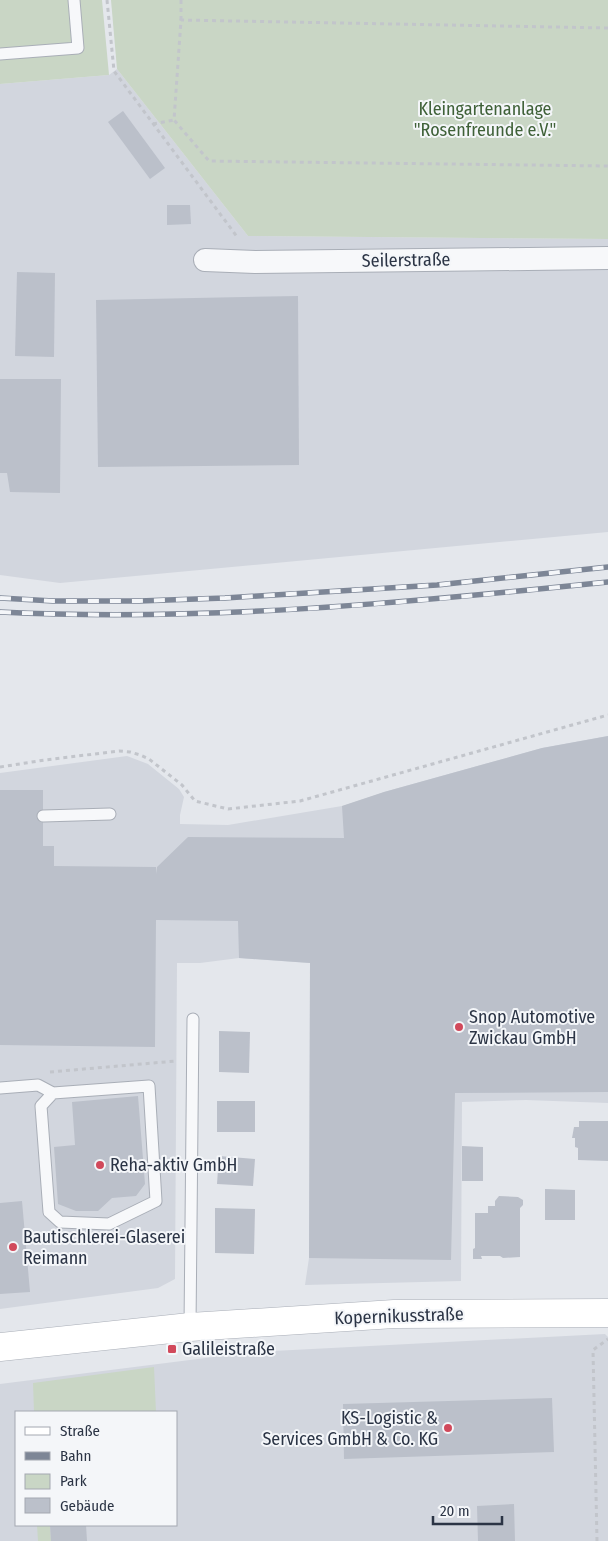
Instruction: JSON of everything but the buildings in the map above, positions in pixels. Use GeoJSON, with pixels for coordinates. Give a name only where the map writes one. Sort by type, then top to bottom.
{"type":"FeatureCollection","features":[{"type":"Feature","properties":{"kind":"street","name":"Seilerstraße"},"geometry":{"type":"LineString","coordinates":[[204,260],[255,262],[608,258]]}},
{"type":"Feature","properties":{"kind":"street","name":"Kopernikusstraße"},"geometry":{"type":"LineString","coordinates":[[0,1347],[190,1327],[394,1314],[608,1313]]}},
{"type":"Feature","properties":{"kind":"lane"},"geometry":{"type":"LineString","coordinates":[[0,54],[78,48],[74,0]]}},
{"type":"Feature","properties":{"kind":"lane"},"geometry":{"type":"LineString","coordinates":[[43,816],[110,814]]}},
{"type":"Feature","properties":{"kind":"lane"},"geometry":{"type":"LineString","coordinates":[[190,1327],[193,1019]]}},
{"type":"Feature","properties":{"kind":"lane"},"geometry":{"type":"LineString","coordinates":[[0,1088],[38,1085],[53,1093],[150,1086],[156,1201],[109,1224],[60,1222],[49,1212],[41,1106],[53,1093]]}},
{"type":"Feature","properties":{"kind":"path"},"geometry":{"type":"LineString","coordinates":[[107,0],[114,71],[255,262]]}},
{"type":"Feature","properties":{"kind":"path"},"geometry":{"type":"LineString","coordinates":[[181,0],[174,120],[209,161],[608,166]]}},
{"type":"Feature","properties":{"kind":"path"},"geometry":{"type":"LineString","coordinates":[[181,20],[608,28]]}},
{"type":"Feature","properties":{"kind":"path"},"geometry":{"type":"LineString","coordinates":[[153,124],[174,120]]}},
{"type":"Feature","properties":{"kind":"path"},"geometry":{"type":"LineString","coordinates":[[0,767],[119,751],[130,752],[140,754],[149,759],[182,785],[196,801],[228,809],[300,801],[608,715]]}},
{"type":"Feature","properties":{"kind":"path"},"geometry":{"type":"LineString","coordinates":[[38,1085],[43,1072],[192,1060]]}},
{"type":"Feature","properties":{"kind":"path"},"geometry":{"type":"LineString","coordinates":[[596,1541],[593,1350],[608,1338]]}},
{"type":"Feature","properties":{"kind":"shaded area"},"geometry":{"type":"Polygon","coordinates":[[[117,69],[248,236],[608,239],[608,532],[60,583],[0,575],[0,84],[109,75],[117,69]]]}},
{"type":"Feature","properties":{"kind":"shaded area"},"geometry":{"type":"Polygon","coordinates":[[[608,736],[608,1103],[526,1100],[462,1102],[461,1281],[305,1285],[309,1258],[310,963],[239,958],[200,963],[177,963],[175,1279],[158,1288],[0,1309],[0,773],[127,756],[148,764],[179,789],[184,797],[180,824],[228,825],[342,806],[384,792],[542,748],[608,736]]]}},
{"type":"Feature","properties":{"kind":"shaded area"},"geometry":{"type":"Polygon","coordinates":[[[605,1334],[608,1337],[608,1541],[0,1541],[0,1384],[253,1352],[605,1334]]]}},
{"type":"Feature","properties":{"kind":"green space"},"geometry":{"type":"Polygon","coordinates":[[[0,0],[102,0],[109,75],[0,84],[0,0]]]}},
{"type":"Feature","properties":{"kind":"green space","name":"Kleingartenanlage \"Rosenfreunde e.V.\""},"geometry":{"type":"Polygon","coordinates":[[[111,0],[608,0],[608,239],[248,236],[117,69],[111,0]]]}},
{"type":"Feature","properties":{"kind":"green space"},"geometry":{"type":"Polygon","coordinates":[[[154,1367],[156,1411],[34,1411],[33,1383],[154,1367]]]}},
{"type":"Feature","properties":{"kind":"green space"},"geometry":{"type":"Polygon","coordinates":[[[37,1526],[50,1526],[51,1541],[38,1541],[37,1526]]]}},
{"type":"Feature","properties":{"kind":"railway"},"geometry":{"type":"LineString","coordinates":[[0,598],[53,601],[225,598],[437,585],[608,567]]}},
{"type":"Feature","properties":{"kind":"railway"},"geometry":{"type":"LineString","coordinates":[[0,612],[153,614],[305,609],[608,582]]}},
{"type":"Feature","properties":{"kind":"place","name":"Snop Automotive Zwickau GmbH"},"geometry":{"type":"Point","coordinates":[459,1027]}},
{"type":"Feature","properties":{"kind":"place","name":"Reha-aktiv GmbH"},"geometry":{"type":"Point","coordinates":[100,1165]}},
{"type":"Feature","properties":{"kind":"place","name":"Bautischlerei-Glaserei Reimann"},"geometry":{"type":"Point","coordinates":[13,1247]}},
{"type":"Feature","properties":{"kind":"place","name":"Galileistraße"},"geometry":{"type":"Point","coordinates":[172,1349]}},
{"type":"Feature","properties":{"kind":"place","name":"KS-Logistic & Services GmbH & Co. KG"},"geometry":{"type":"Point","coordinates":[448,1428]}}]}
